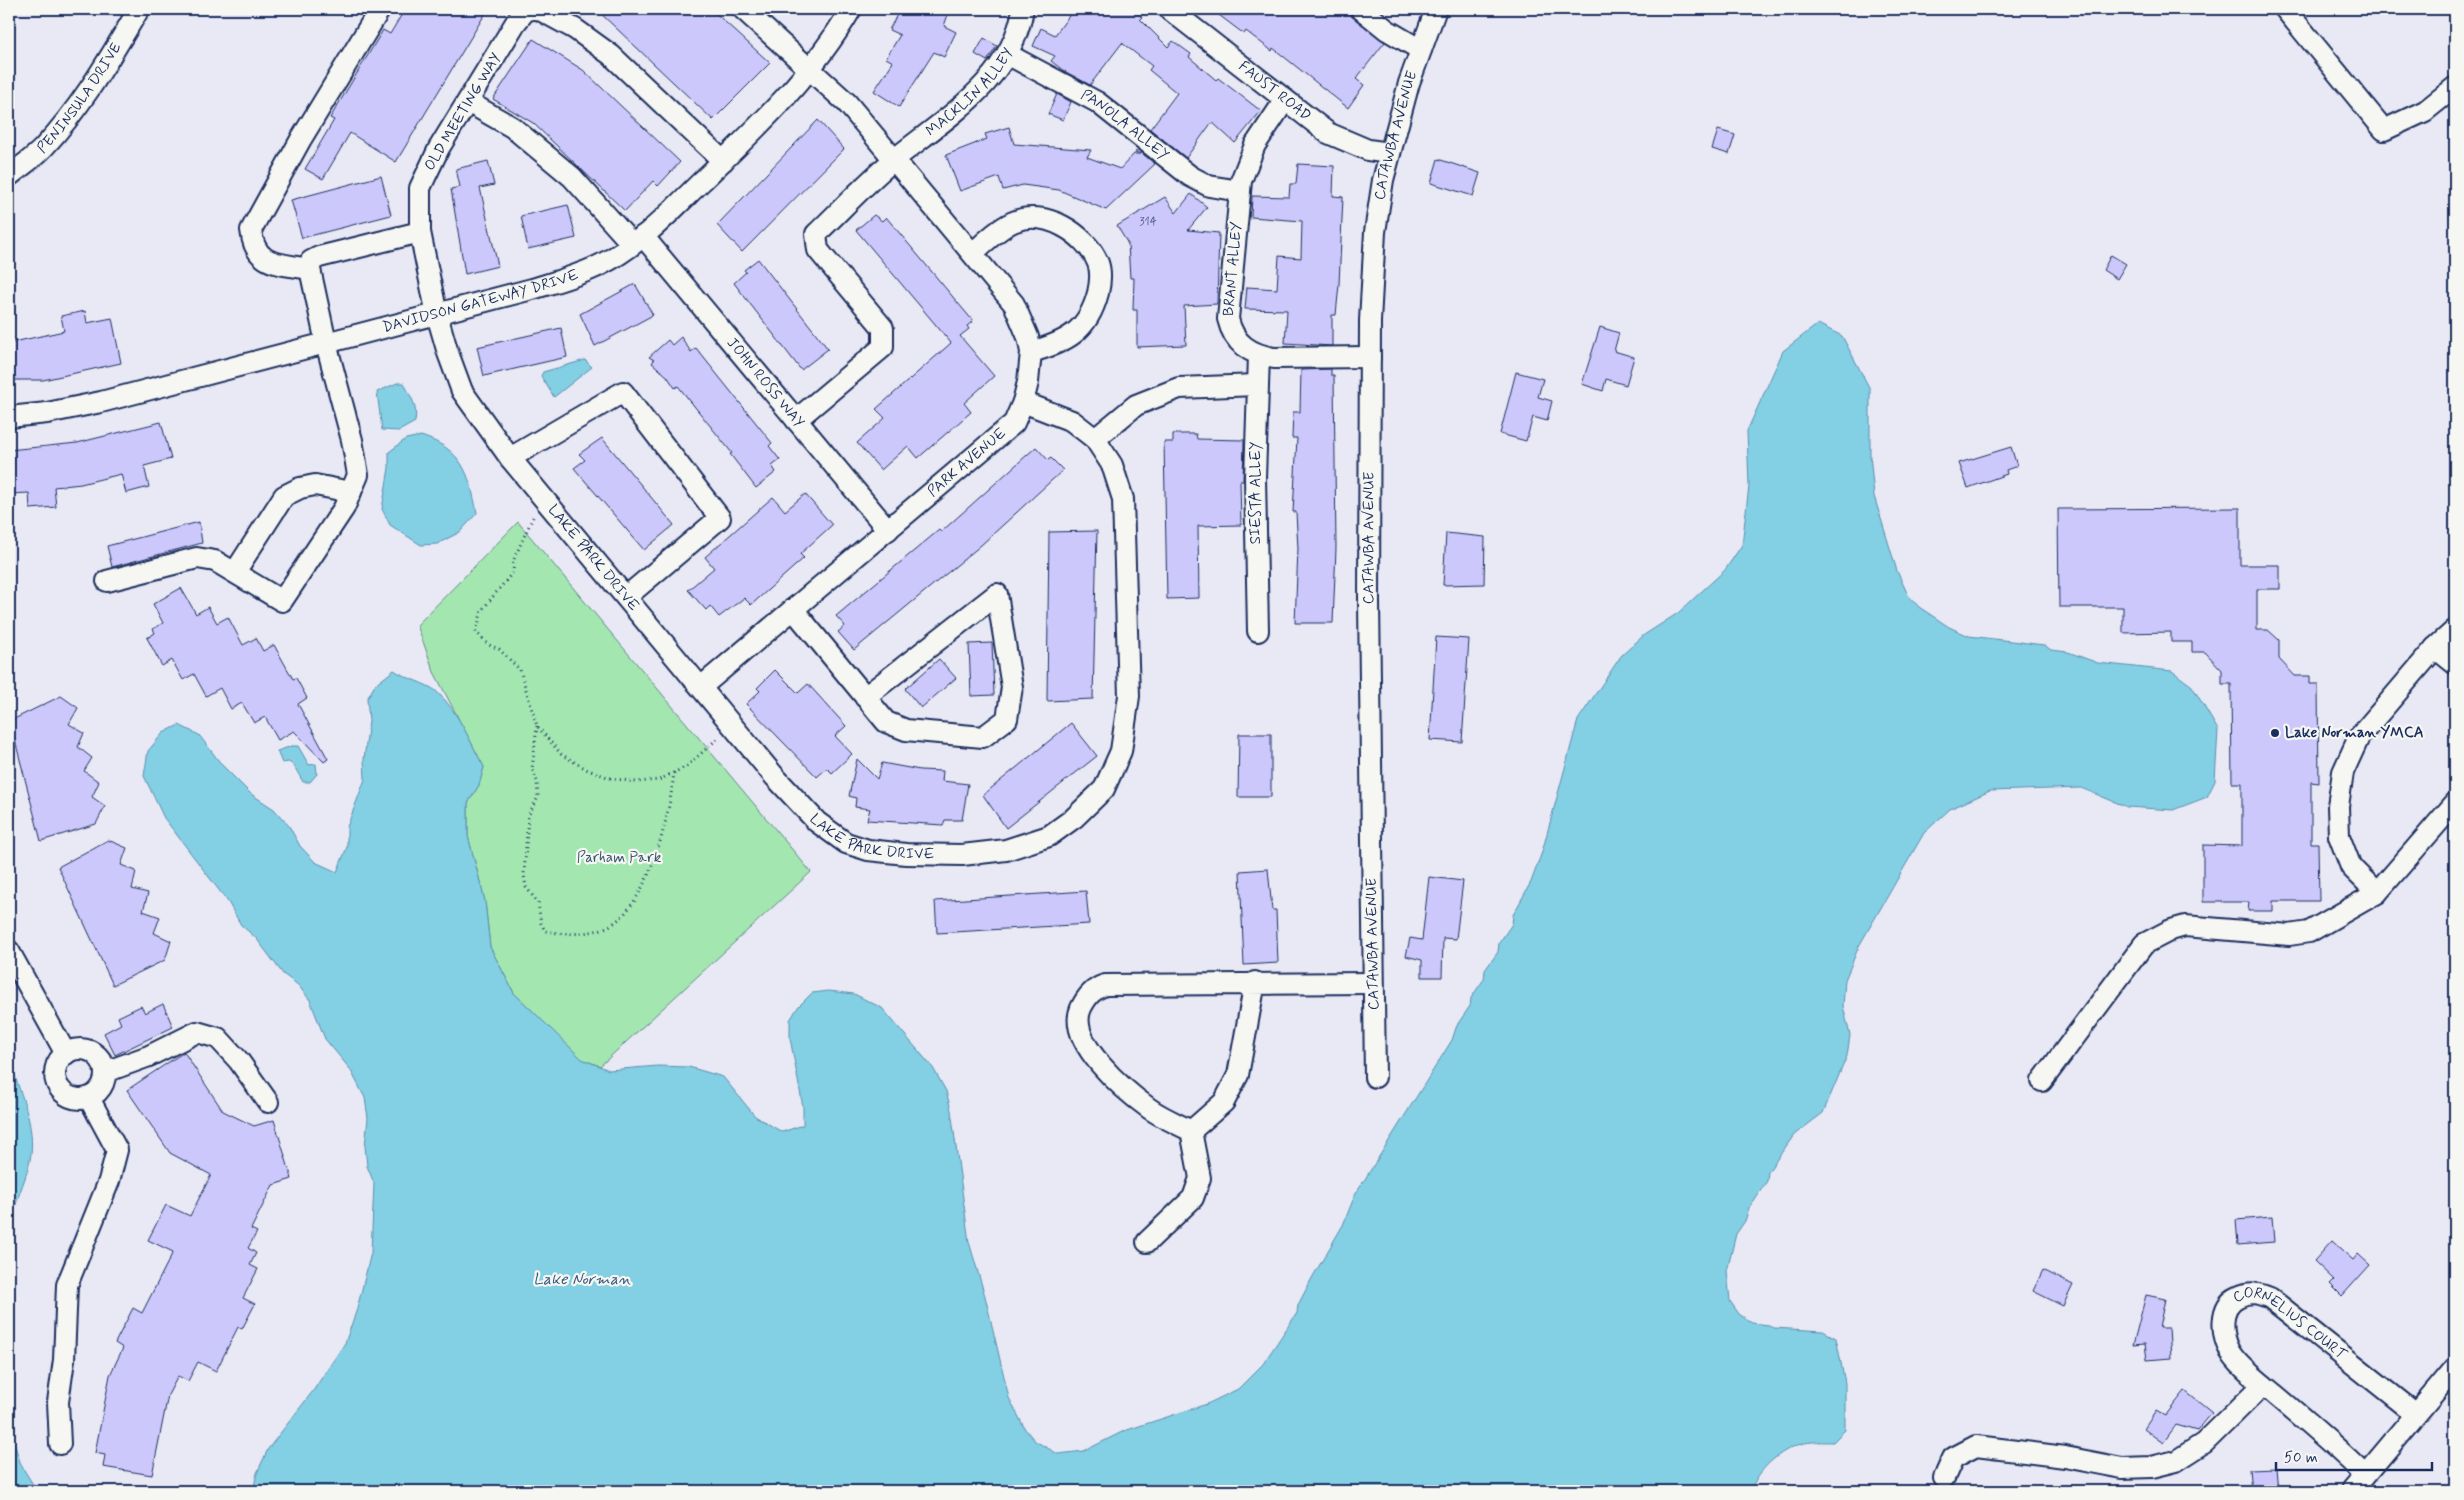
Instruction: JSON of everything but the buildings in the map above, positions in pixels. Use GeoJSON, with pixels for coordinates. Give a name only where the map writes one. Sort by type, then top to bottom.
{"type":"FeatureCollection","features":[{"type":"Feature","properties":{"kind":"street","name":"PENINSULA DRIVE"},"geometry":{"type":"LineString","coordinates":[[9,176],[43,148],[75,110],[108,63],[140,9]]}},
{"type":"Feature","properties":{"kind":"street"},"geometry":{"type":"LineString","coordinates":[[310,269],[272,262],[262,258],[253,245],[251,230],[301,139],[380,9]]}},
{"type":"Feature","properties":{"kind":"street","name":"OLD MEETING WAY"},"geometry":{"type":"LineString","coordinates":[[437,315],[420,232],[420,188],[440,148],[516,22],[526,10],[533,9]]}},
{"type":"Feature","properties":{"kind":"street"},"geometry":{"type":"LineString","coordinates":[[538,9],[576,29],[603,49],[723,161]]}},
{"type":"Feature","properties":{"kind":"street","name":"PARK AVENUE"},"geometry":{"type":"LineString","coordinates":[[701,687],[1014,423],[1023,402],[1028,382],[1031,352],[1028,337],[1014,304],[895,159],[847,102],[743,9]]}},
{"type":"Feature","properties":{"kind":"street","name":"DAVIDSON GATEWAY DRIVE"},"geometry":{"type":"LineString","coordinates":[[9,417],[47,413],[101,402],[437,315],[576,275],[600,265],[637,240],[723,161],[783,101],[810,70],[835,36],[851,9]]}},
{"type":"Feature","properties":{"kind":"street","name":"MACKLIN ALLEY"},"geometry":{"type":"LineString","coordinates":[[796,420],[883,347],[883,328],[818,250],[816,234],[895,159],[943,123],[987,84],[1007,54],[1016,35],[1024,9]]}},
{"type":"Feature","properties":{"kind":"street","name":"FAUST ROAD"},"geometry":{"type":"LineString","coordinates":[[1169,9],[1310,120],[1343,141],[1368,150],[1390,153]]}},
{"type":"Feature","properties":{"kind":"street"},"geometry":{"type":"LineString","coordinates":[[1361,9],[1387,30],[1421,50]]}},
{"type":"Feature","properties":{"kind":"street","name":"CATAWBA AVENUE"},"geometry":{"type":"LineString","coordinates":[[1375,1077],[1369,602],[1370,358],[1375,232],[1390,153],[1409,83],[1436,9]]}},
{"type":"Feature","properties":{"kind":"street"},"geometry":{"type":"LineString","coordinates":[[2285,9],[2384,130],[2425,111],[2455,87]]}},
{"type":"Feature","properties":{"kind":"street","name":"PANOLA ALLEY"},"geometry":{"type":"LineString","coordinates":[[1007,54],[1097,102],[1190,176],[1214,188],[1240,191]]}},
{"type":"Feature","properties":{"kind":"street","name":"BRANT ALLEY"},"geometry":{"type":"LineString","coordinates":[[1285,100],[1255,145],[1241,180],[1228,319],[1230,329],[1242,346],[1259,355],[1274,358],[1370,358]]}},
{"type":"Feature","properties":{"kind":"street","name":"JOHN ROSS WAY"},"geometry":{"type":"LineString","coordinates":[[468,102],[512,127],[572,177],[637,240],[796,420],[888,530]]}},
{"type":"Feature","properties":{"kind":"street"},"geometry":{"type":"LineString","coordinates":[[973,252],[1012,222],[1030,218],[1049,221],[1068,229],[1086,244],[1098,264],[1100,284],[1094,307],[1081,329],[1059,344],[1031,352]]}},
{"type":"Feature","properties":{"kind":"street"},"geometry":{"type":"LineString","coordinates":[[108,581],[197,558],[215,561],[282,601],[344,508],[358,475],[352,440],[326,343],[310,269],[312,261],[319,257],[420,232]]}},
{"type":"Feature","properties":{"kind":"street","name":"LAKE PARK DRIVE"},"geometry":{"type":"LineString","coordinates":[[437,315],[462,391],[510,458],[794,799],[817,822],[846,843],[868,850],[962,855],[1006,850],[1048,836],[1074,818],[1104,788],[1121,751],[1128,696],[1123,500],[1112,465],[1095,439],[1072,421],[1023,402]]}},
{"type":"Feature","properties":{"kind":"street","name":"SIESTA ALLEY"},"geometry":{"type":"LineString","coordinates":[[1258,631],[1254,478],[1259,355]]}},
{"type":"Feature","properties":{"kind":"street"},"geometry":{"type":"LineString","coordinates":[[1095,439],[1136,405],[1179,388],[1257,385]]}},
{"type":"Feature","properties":{"kind":"street"},"geometry":{"type":"LineString","coordinates":[[510,458],[623,392],[720,518],[626,597]]}},
{"type":"Feature","properties":{"kind":"street"},"geometry":{"type":"LineString","coordinates":[[235,572],[284,496],[300,488],[315,485],[351,492]]}},
{"type":"Feature","properties":{"kind":"street"},"geometry":{"type":"LineString","coordinates":[[793,609],[865,697],[886,722],[906,730],[983,737],[1007,719],[1012,687],[997,594],[865,697]]}},
{"type":"Feature","properties":{"kind":"street"},"geometry":{"type":"LineString","coordinates":[[2377,893],[2351,867],[2339,836],[2338,806],[2343,772],[2360,737],[2435,648],[2455,630]]}},
{"type":"Feature","properties":{"kind":"street"},"geometry":{"type":"LineString","coordinates":[[2435,648],[2455,664]]}},
{"type":"Feature","properties":{"kind":"street"},"geometry":{"type":"LineString","coordinates":[[2042,1081],[2144,944],[2153,938],[2185,926],[2289,935],[2309,932],[2377,893],[2455,803]]}},
{"type":"Feature","properties":{"kind":"street"},"geometry":{"type":"LineString","coordinates":[[11,955],[66,1054]]}},
{"type":"Feature","properties":{"kind":"street"},"geometry":{"type":"LineString","coordinates":[[1191,1131],[1152,1110],[1131,1094],[1102,1065],[1082,1040],[1078,1025],[1080,1011],[1085,1000],[1094,989],[1105,985],[1255,982],[1373,983]]}},
{"type":"Feature","properties":{"kind":"street"},"geometry":{"type":"LineString","coordinates":[[1191,1131],[1224,1102],[1238,1075],[1255,982]]}},
{"type":"Feature","properties":{"kind":"street"},"geometry":{"type":"LineString","coordinates":[[105,1072],[149,1056],[197,1032],[218,1038],[239,1061],[268,1102]]}},
{"type":"Feature","properties":{"kind":"street"},"geometry":{"type":"LineString","coordinates":[[80,1049],[94,1053],[104,1065],[105,1072],[101,1088],[88,1098],[73,1098],[65,1095],[56,1082],[57,1066],[66,1054],[80,1049]]}},
{"type":"Feature","properties":{"kind":"street"},"geometry":{"type":"LineString","coordinates":[[60,1444],[58,1402],[64,1360],[67,1285],[109,1181],[117,1150],[88,1098]]}},
{"type":"Feature","properties":{"kind":"street"},"geometry":{"type":"LineString","coordinates":[[1147,1242],[1194,1198],[1200,1178],[1191,1131]]}},
{"type":"Feature","properties":{"kind":"street","name":"CORNELIUS COURT"},"geometry":{"type":"LineString","coordinates":[[2365,1475],[2342,1451],[2263,1384],[2231,1353],[2223,1334],[2224,1314],[2234,1299],[2245,1293],[2259,1293],[2270,1298],[2416,1414]]}},
{"type":"Feature","properties":{"kind":"street"},"geometry":{"type":"LineString","coordinates":[[2352,1491],[2455,1368]]}},
{"type":"Feature","properties":{"kind":"street"},"geometry":{"type":"LineString","coordinates":[[1944,1478],[1953,1458],[1976,1446],[2065,1457],[2122,1468],[2152,1467],[2176,1461],[2204,1443],[2263,1384]]}},
{"type":"Feature","properties":{"kind":"path"},"geometry":{"type":"LineString","coordinates":[[533,517],[514,559],[513,572],[482,610],[476,632],[489,646],[499,649],[520,670],[537,726],[532,769],[537,781],[538,797],[528,816],[524,874],[526,887],[538,903],[540,923],[545,931],[564,934],[578,933],[607,927],[622,917],[654,864],[673,789],[674,772]]}},
{"type":"Feature","properties":{"kind":"path"},"geometry":{"type":"LineString","coordinates":[[537,726],[562,754],[588,770],[610,778],[636,782],[659,780],[686,766],[709,748]]}},
{"type":"Feature","properties":{"kind":"green space","name":"Parham Park"},"geometry":{"type":"Polygon","coordinates":[[[518,522],[811,872],[600,1066],[581,1059],[514,993],[490,947],[485,901],[468,836],[468,803],[479,785],[484,767],[434,672],[417,625],[518,522]]]}},
{"type":"Feature","properties":{"kind":"water","name":"Lake Norman"},"geometry":{"type":"Polygon","coordinates":[[[1818,324],[1842,336],[1870,389],[1870,454],[1874,496],[1897,571],[1908,595],[1919,607],[1949,627],[1969,636],[2044,645],[2051,650],[2068,652],[2098,663],[2172,671],[2192,686],[2218,730],[2215,781],[2207,797],[2173,810],[2127,807],[2081,788],[1990,791],[1950,809],[1924,833],[1859,946],[1845,980],[1843,1006],[1850,1035],[1847,1056],[1823,1113],[1794,1135],[1768,1172],[1767,1181],[1749,1208],[1745,1221],[1736,1234],[1727,1271],[1730,1301],[1739,1314],[1752,1323],[1769,1325],[1774,1328],[1823,1331],[1836,1338],[1845,1383],[1845,1430],[1833,1442],[1805,1443],[1785,1451],[1764,1468],[1751,1491],[253,1491],[257,1473],[268,1449],[313,1391],[345,1343],[357,1309],[371,1253],[374,1183],[367,1166],[365,1146],[368,1118],[365,1098],[350,1069],[325,1039],[310,1000],[298,985],[283,974],[256,938],[241,925],[228,902],[164,818],[144,776],[148,751],[163,733],[179,725],[199,735],[222,765],[251,794],[274,809],[289,826],[300,846],[315,862],[337,872],[347,847],[347,827],[365,779],[364,759],[369,721],[367,699],[375,685],[394,670],[436,691],[451,707],[484,767],[479,785],[468,803],[468,836],[485,901],[490,947],[514,993],[582,1059],[609,1070],[658,1066],[689,1067],[723,1077],[755,1116],[782,1132],[803,1125],[803,1107],[790,1038],[790,1020],[798,1007],[812,993],[829,991],[854,994],[882,1008],[933,1068],[946,1091],[951,1110],[969,1242],[985,1296],[1009,1398],[1025,1429],[1035,1441],[1058,1454],[1084,1451],[1124,1431],[1207,1404],[1238,1389],[1263,1364],[1297,1313],[1298,1305],[1343,1225],[1355,1195],[1452,1040],[1457,1025],[1470,1006],[1471,998],[1484,979],[1485,970],[1498,952],[1499,943],[1512,924],[1513,915],[1531,882],[1542,852],[1578,720],[1621,656],[1644,635],[1678,613],[1725,570],[1742,545],[1749,486],[1747,431],[1783,351],[1818,324]]]}},
{"type":"Feature","properties":{"kind":"water"},"geometry":{"type":"Polygon","coordinates":[[[585,360],[592,367],[554,397],[541,376],[543,372],[585,360]]]}},
{"type":"Feature","properties":{"kind":"water"},"geometry":{"type":"Polygon","coordinates":[[[397,383],[404,383],[411,397],[416,411],[415,422],[399,431],[382,430],[377,392],[397,383]]]}},
{"type":"Feature","properties":{"kind":"water"},"geometry":{"type":"Polygon","coordinates":[[[421,436],[435,441],[455,455],[467,474],[477,513],[460,532],[437,544],[421,545],[390,525],[382,509],[389,468],[389,452],[406,439],[421,436]]]}},
{"type":"Feature","properties":{"kind":"water"},"geometry":{"type":"Polygon","coordinates":[[[298,746],[309,765],[316,764],[317,774],[310,782],[303,782],[294,766],[289,762],[282,763],[277,751],[298,746]]]}},
{"type":"Feature","properties":{"kind":"water"},"geometry":{"type":"Polygon","coordinates":[[[9,1059],[26,1108],[32,1147],[29,1166],[14,1212],[9,1277],[9,1059]]]}},
{"type":"Feature","properties":{"kind":"water"},"geometry":{"type":"Polygon","coordinates":[[[9,1426],[21,1465],[37,1491],[9,1491],[9,1426]]]}},
{"type":"Feature","properties":{"kind":"place","name":"Lake Norman YMCA"},"geometry":{"type":"Point","coordinates":[2275,733]}}]}
